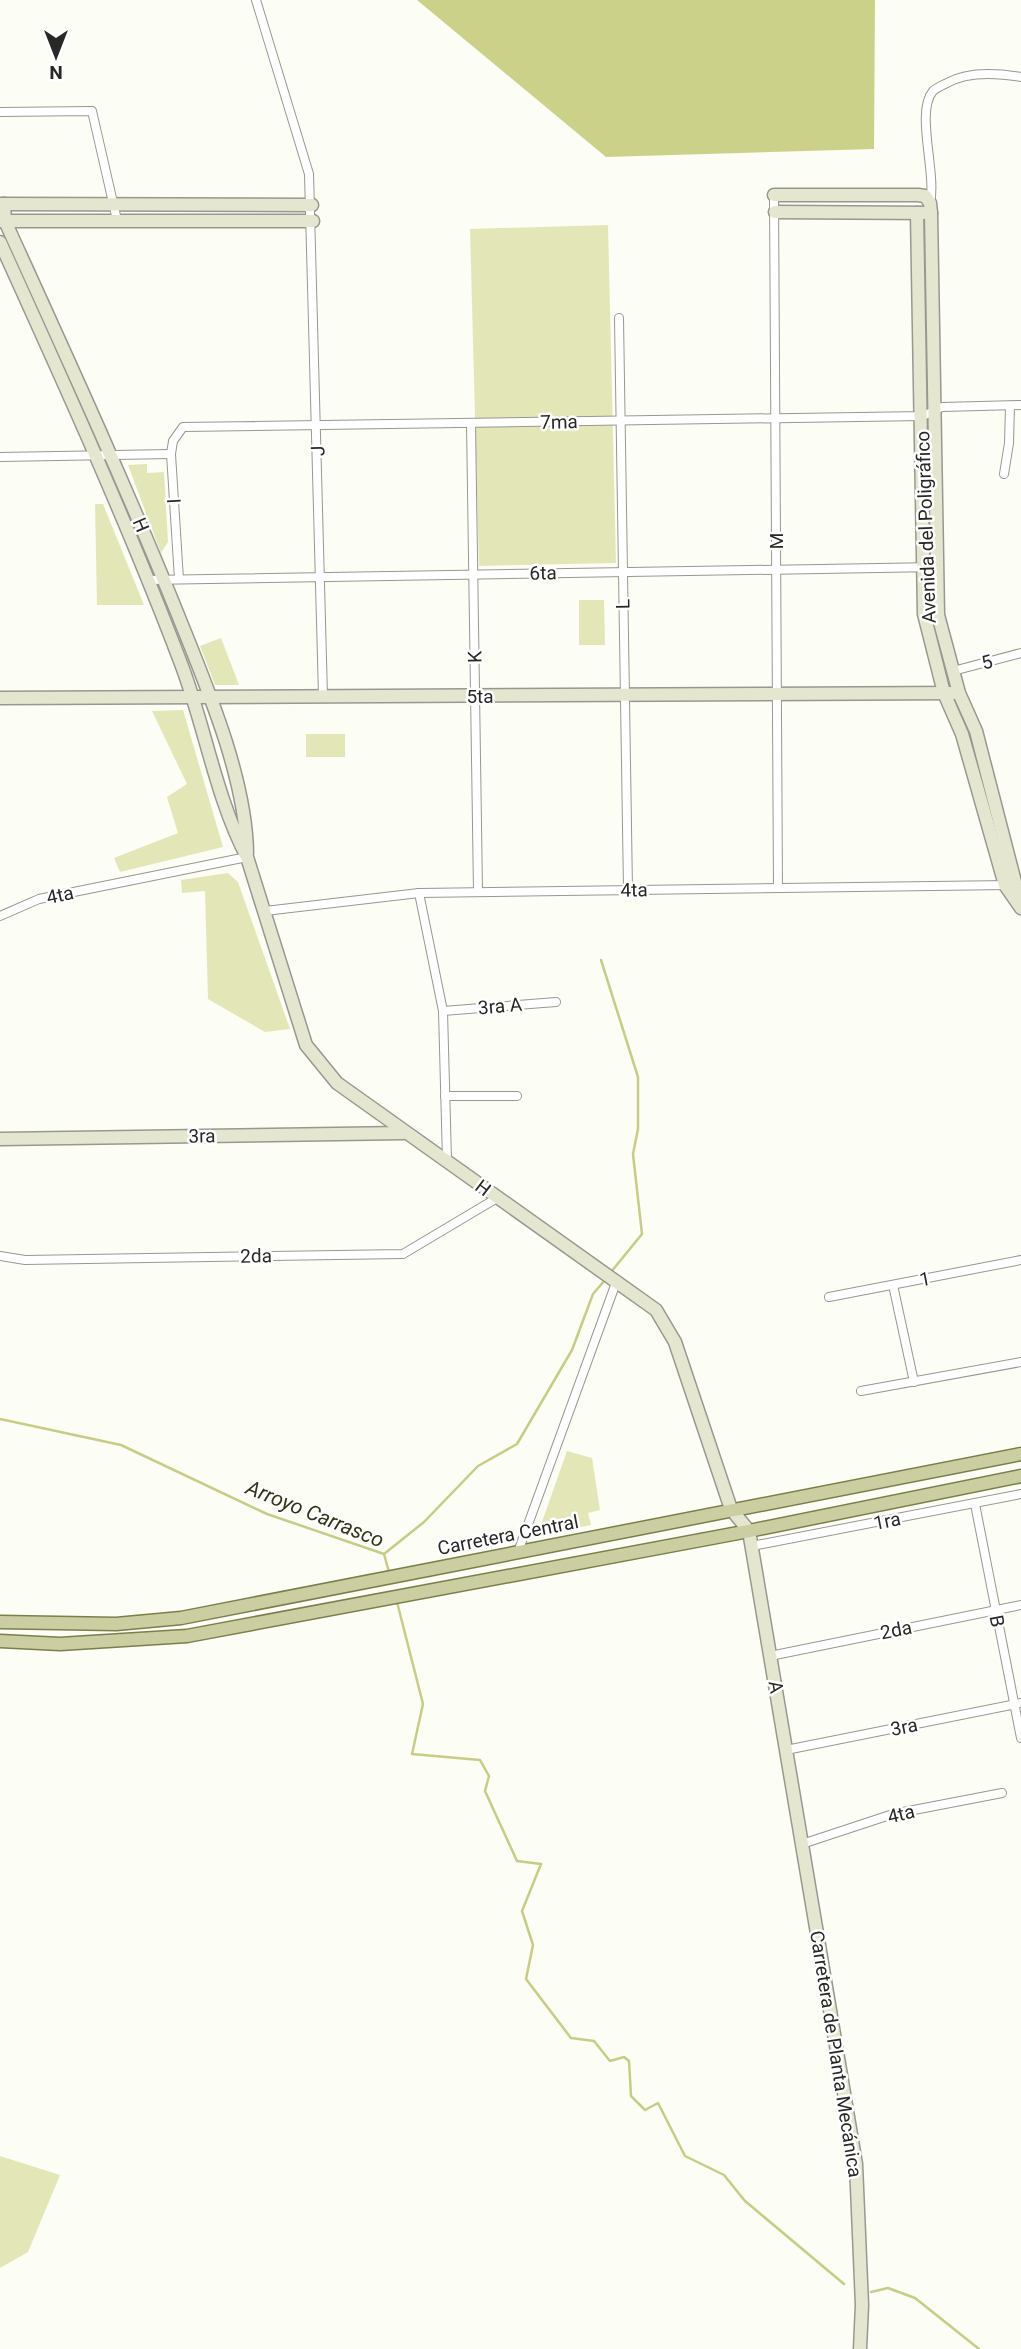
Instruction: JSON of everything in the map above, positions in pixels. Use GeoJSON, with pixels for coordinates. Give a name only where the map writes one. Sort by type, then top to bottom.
{"type":"FeatureCollection","features":[{"type":"Feature","properties":{"kind":"main road","name":"Carretera Central"},"geometry":{"type":"LineString","coordinates":[[0,1622],[68,1625],[181,1618],[1021,1454]]}},
{"type":"Feature","properties":{"kind":"main road","name":"Carretera Central"},"geometry":{"type":"LineString","coordinates":[[0,1641],[60,1644],[187,1636],[750,1531],[1021,1476]]}},
{"type":"Feature","properties":{"kind":"main road"},"geometry":{"type":"LineString","coordinates":[[60,1644],[68,1625]]}},
{"type":"Feature","properties":{"kind":"street","name":"J"},"geometry":{"type":"LineString","coordinates":[[256,0],[309,174],[312,205],[323,696]]}},
{"type":"Feature","properties":{"kind":"street"},"geometry":{"type":"LineString","coordinates":[[931,208],[934,175],[925,123],[927,105],[933,91],[959,76],[1003,74],[1021,77]]}},
{"type":"Feature","properties":{"kind":"street"},"geometry":{"type":"LineString","coordinates":[[0,112],[92,111],[117,220]]}},
{"type":"Feature","properties":{"kind":"street"},"geometry":{"type":"LineString","coordinates":[[774,195],[918,195],[925,196],[931,208]]}},
{"type":"Feature","properties":{"kind":"street","name":"M"},"geometry":{"type":"LineString","coordinates":[[774,195],[778,888]]}},
{"type":"Feature","properties":{"kind":"street"},"geometry":{"type":"LineString","coordinates":[[2,204],[312,205]]}},
{"type":"Feature","properties":{"kind":"street","name":"H"},"geometry":{"type":"LineString","coordinates":[[2,204],[2,221],[112,456],[211,697],[246,825],[247,857]]}},
{"type":"Feature","properties":{"kind":"street"},"geometry":{"type":"LineString","coordinates":[[775,212],[917,213],[931,208]]}},
{"type":"Feature","properties":{"kind":"street","name":"Avenida del Poligráfico"},"geometry":{"type":"LineString","coordinates":[[931,208],[928,413],[931,567],[938,615],[959,693],[976,731],[1021,907]]}},
{"type":"Feature","properties":{"kind":"street","name":"Avenida del Poligráfico"},"geometry":{"type":"LineString","coordinates":[[917,213],[928,413]]}},
{"type":"Feature","properties":{"kind":"street"},"geometry":{"type":"LineString","coordinates":[[2,221],[313,221]]}},
{"type":"Feature","properties":{"kind":"street","name":"H"},"geometry":{"type":"LineString","coordinates":[[0,242],[96,456],[194,697],[233,830],[247,857],[306,1045],[337,1083],[403,1133],[447,1160],[656,1310],[671,1334],[731,1509]]}},
{"type":"Feature","properties":{"kind":"street","name":"L"},"geometry":{"type":"LineString","coordinates":[[619,318],[628,890]]}},
{"type":"Feature","properties":{"kind":"street","name":"7ma"},"geometry":{"type":"LineString","coordinates":[[183,427],[776,419],[928,413],[977,405],[1021,405]]}},
{"type":"Feature","properties":{"kind":"street"},"geometry":{"type":"LineString","coordinates":[[1004,474],[1009,443],[1010,406]]}},
{"type":"Feature","properties":{"kind":"street","name":"K"},"geometry":{"type":"LineString","coordinates":[[471,423],[478,892]]}},
{"type":"Feature","properties":{"kind":"street","name":"I"},"geometry":{"type":"LineString","coordinates":[[179,579],[172,454],[173,441],[183,427]]}},
{"type":"Feature","properties":{"kind":"street"},"geometry":{"type":"LineString","coordinates":[[0,457],[172,454]]}},
{"type":"Feature","properties":{"kind":"street","name":"Avenida del Poligráfico"},"geometry":{"type":"LineString","coordinates":[[931,567],[924,614],[944,693],[962,734],[1015,885]]}},
{"type":"Feature","properties":{"kind":"street","name":"6ta"},"geometry":{"type":"LineString","coordinates":[[148,580],[931,567]]}},
{"type":"Feature","properties":{"kind":"street","name":"5"},"geometry":{"type":"LineString","coordinates":[[953,671],[1021,653]]}},
{"type":"Feature","properties":{"kind":"street","name":"5ta"},"geometry":{"type":"LineString","coordinates":[[0,698],[959,693]]}},
{"type":"Feature","properties":{"kind":"street","name":"4ta"},"geometry":{"type":"LineString","coordinates":[[0,916],[39,899],[247,857]]}},
{"type":"Feature","properties":{"kind":"street","name":"4ta"},"geometry":{"type":"LineString","coordinates":[[265,911],[419,893],[1015,885]]}},
{"type":"Feature","properties":{"kind":"street"},"geometry":{"type":"LineString","coordinates":[[419,893],[443,1011],[447,1160]]}},
{"type":"Feature","properties":{"kind":"street","name":"3ra A"},"geometry":{"type":"LineString","coordinates":[[443,1011],[556,1002]]}},
{"type":"Feature","properties":{"kind":"street"},"geometry":{"type":"LineString","coordinates":[[445,1096],[517,1096]]}},
{"type":"Feature","properties":{"kind":"street","name":"3ra"},"geometry":{"type":"LineString","coordinates":[[0,1139],[403,1133]]}},
{"type":"Feature","properties":{"kind":"street","name":"2da"},"geometry":{"type":"LineString","coordinates":[[0,1256],[25,1260],[403,1254],[497,1198]]}},
{"type":"Feature","properties":{"kind":"street","name":"1"},"geometry":{"type":"LineString","coordinates":[[829,1297],[1021,1260]]}},
{"type":"Feature","properties":{"kind":"street"},"geometry":{"type":"LineString","coordinates":[[518,1552],[617,1280]]}},
{"type":"Feature","properties":{"kind":"street"},"geometry":{"type":"LineString","coordinates":[[893,1285],[914,1382]]}},
{"type":"Feature","properties":{"kind":"street"},"geometry":{"type":"LineString","coordinates":[[861,1391],[1021,1362]]}},
{"type":"Feature","properties":{"kind":"street","name":"1ra"},"geometry":{"type":"LineString","coordinates":[[752,1546],[1021,1494]]}},
{"type":"Feature","properties":{"kind":"street","name":"B"},"geometry":{"type":"LineString","coordinates":[[975,1504],[995,1610],[1018,1704],[1021,1738]]}},
{"type":"Feature","properties":{"kind":"street"},"geometry":{"type":"LineString","coordinates":[[731,1509],[750,1531]]}},
{"type":"Feature","properties":{"kind":"street","name":"A"},"geometry":{"type":"LineString","coordinates":[[750,1531],[802,1844]]}},
{"type":"Feature","properties":{"kind":"street","name":"2da"},"geometry":{"type":"LineString","coordinates":[[770,1656],[1021,1605]]}},
{"type":"Feature","properties":{"kind":"street","name":"3ra"},"geometry":{"type":"LineString","coordinates":[[786,1750],[1018,1704]]}},
{"type":"Feature","properties":{"kind":"street","name":"4ta"},"geometry":{"type":"LineString","coordinates":[[802,1844],[893,1814],[1002,1793]]}},
{"type":"Feature","properties":{"kind":"street","name":"Carretera de Planta Mecánica"},"geometry":{"type":"LineString","coordinates":[[802,1844],[856,2164],[862,2305],[860,2349]]}},
{"type":"Feature","properties":{"kind":"green space"},"geometry":{"type":"Polygon","coordinates":[[[417,0],[875,0],[874,149],[606,157],[417,0]]]}},
{"type":"Feature","properties":{"kind":"green space"},"geometry":{"type":"Polygon","coordinates":[[[608,225],[616,563],[479,566],[470,229],[608,225]]]}},
{"type":"Feature","properties":{"kind":"green space"},"geometry":{"type":"Polygon","coordinates":[[[147,464],[147,473],[164,472],[168,542],[161,553],[128,465],[147,464]]]}},
{"type":"Feature","properties":{"kind":"green space"},"geometry":{"type":"Polygon","coordinates":[[[95,504],[103,504],[144,605],[97,605],[95,504]]]}},
{"type":"Feature","properties":{"kind":"green space"},"geometry":{"type":"Polygon","coordinates":[[[579,600],[604,600],[605,645],[579,645],[579,600]]]}},
{"type":"Feature","properties":{"kind":"green space"},"geometry":{"type":"Polygon","coordinates":[[[221,638],[239,685],[215,685],[200,646],[221,638]]]}},
{"type":"Feature","properties":{"kind":"green space"},"geometry":{"type":"Polygon","coordinates":[[[183,710],[223,847],[120,872],[114,858],[178,833],[167,797],[187,784],[152,711],[183,710]]]}},
{"type":"Feature","properties":{"kind":"green space"},"geometry":{"type":"Polygon","coordinates":[[[306,734],[345,734],[345,757],[306,757],[306,734]]]}},
{"type":"Feature","properties":{"kind":"green space"},"geometry":{"type":"Polygon","coordinates":[[[228,873],[238,882],[290,1029],[265,1032],[208,999],[205,891],[182,893],[181,880],[228,873]]]}},
{"type":"Feature","properties":{"kind":"green space"},"geometry":{"type":"Polygon","coordinates":[[[567,1451],[592,1458],[600,1510],[588,1513],[591,1525],[537,1536],[567,1451]]]}},
{"type":"Feature","properties":{"kind":"green space"},"geometry":{"type":"Polygon","coordinates":[[[0,2156],[60,2175],[28,2252],[0,2268],[0,2156]]]}},
{"type":"Feature","properties":{"kind":"waterway"},"geometry":{"type":"LineString","coordinates":[[601,960],[638,1077],[638,1129],[633,1154],[642,1234],[611,1272]]}},
{"type":"Feature","properties":{"kind":"waterway"},"geometry":{"type":"LineString","coordinates":[[384,1554],[424,1522],[478,1466],[517,1444],[572,1350],[593,1294],[605,1280]]}},
{"type":"Feature","properties":{"kind":"waterway","name":"Arroyo Carrasco"},"geometry":{"type":"LineString","coordinates":[[0,1419],[121,1445],[267,1514],[384,1554],[389,1572]]}},
{"type":"Feature","properties":{"kind":"waterway","name":"Arroyo Carrasco"},"geometry":{"type":"LineString","coordinates":[[397,1602],[423,1704],[412,1754],[480,1760],[489,1776],[485,1791],[517,1861],[541,1864],[522,1911],[533,1945],[526,1979],[571,2038],[594,2041],[610,2061],[624,2057],[629,2061],[631,2096],[645,2110],[658,2103],[685,2156],[724,2175],[745,2201],[844,2284]]}},
{"type":"Feature","properties":{"kind":"waterway","name":"Arroyo Carrasco"},"geometry":{"type":"LineString","coordinates":[[871,2292],[888,2288],[915,2298],[979,2349]]}}]}
